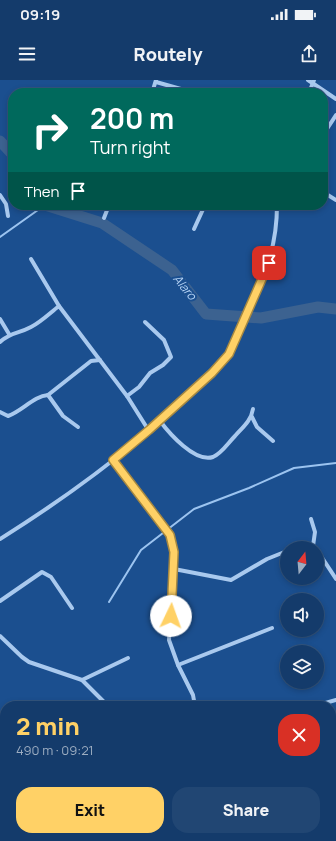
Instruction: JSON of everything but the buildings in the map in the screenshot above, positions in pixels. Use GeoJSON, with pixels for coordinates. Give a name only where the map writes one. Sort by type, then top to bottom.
{"type":"FeatureCollection","features":[{"type":"Feature","properties":{"kind":"street"},"geometry":{"type":"LineString","coordinates":[[308,80],[321,88]]}},
{"type":"Feature","properties":{"kind":"street"},"geometry":{"type":"LineString","coordinates":[[156,81],[179,88]]}},
{"type":"Feature","properties":{"kind":"street"},"geometry":{"type":"LineString","coordinates":[[328,127],[336,115]]}},
{"type":"Feature","properties":{"kind":"street"},"geometry":{"type":"LineString","coordinates":[[0,195],[6,204],[8,216]]}},
{"type":"Feature","properties":{"kind":"street"},"geometry":{"type":"LineString","coordinates":[[104,218],[107,210]]}},
{"type":"Feature","properties":{"kind":"street"},"geometry":{"type":"LineString","coordinates":[[194,229],[204,210]]}},
{"type":"Feature","properties":{"kind":"street"},"geometry":{"type":"LineString","coordinates":[[0,539],[78,488],[113,460],[160,421],[229,354],[263,278],[274,246],[276,210]]}},
{"type":"Feature","properties":{"kind":"street"},"geometry":{"type":"LineString","coordinates":[[31,260],[59,306],[127,396],[149,430]]}},
{"type":"Feature","properties":{"kind":"street"},"geometry":{"type":"LineString","coordinates":[[0,342],[9,334],[18,333],[32,326],[59,306]]}},
{"type":"Feature","properties":{"kind":"street"},"geometry":{"type":"LineString","coordinates":[[0,319],[9,334]]}},
{"type":"Feature","properties":{"kind":"street"},"geometry":{"type":"LineString","coordinates":[[127,396],[140,388],[150,373],[164,365],[170,357],[164,340],[144,322]]}},
{"type":"Feature","properties":{"kind":"street"},"geometry":{"type":"LineString","coordinates":[[0,412],[8,416],[13,414],[42,395],[48,395],[91,362],[100,360]]}},
{"type":"Feature","properties":{"kind":"street"},"geometry":{"type":"LineString","coordinates":[[48,395],[62,416],[78,427]]}},
{"type":"Feature","properties":{"kind":"street"},"geometry":{"type":"LineString","coordinates":[[253,409],[252,417],[257,427],[273,441]]}},
{"type":"Feature","properties":{"kind":"street"},"geometry":{"type":"LineString","coordinates":[[160,421],[173,437],[202,458],[212,457],[220,452],[252,417]]}},
{"type":"Feature","properties":{"kind":"street"},"geometry":{"type":"LineString","coordinates":[[113,460],[170,535],[174,552],[170,640],[178,665],[193,695],[194,701]]}},
{"type":"Feature","properties":{"kind":"street"},"geometry":{"type":"LineString","coordinates":[[311,519],[315,532],[314,541]]}},
{"type":"Feature","properties":{"kind":"street"},"geometry":{"type":"LineString","coordinates":[[174,570],[230,580],[267,559],[280,554]]}},
{"type":"Feature","properties":{"kind":"street"},"geometry":{"type":"LineString","coordinates":[[324,561],[336,579]]}},
{"type":"Feature","properties":{"kind":"street"},"geometry":{"type":"LineString","coordinates":[[0,601],[42,572],[51,577],[72,608]]}},
{"type":"Feature","properties":{"kind":"street"},"geometry":{"type":"LineString","coordinates":[[178,665],[272,628]]}},
{"type":"Feature","properties":{"kind":"street"},"geometry":{"type":"LineString","coordinates":[[0,636],[29,662],[82,680],[103,701]]}},
{"type":"Feature","properties":{"kind":"street"},"geometry":{"type":"LineString","coordinates":[[82,680],[128,658]]}},
{"type":"Feature","properties":{"kind":"waterway","name":"Alaro"},"geometry":{"type":"LineString","coordinates":[[0,141],[8,150]]}},
{"type":"Feature","properties":{"kind":"waterway"},"geometry":{"type":"LineString","coordinates":[[0,237],[38,210]]}},
{"type":"Feature","properties":{"kind":"waterway","name":"Alaro"},"geometry":{"type":"LineString","coordinates":[[61,210],[102,223],[172,270],[206,314],[261,318],[318,307],[336,309]]}},
{"type":"Feature","properties":{"kind":"waterway"},"geometry":{"type":"LineString","coordinates":[[109,602],[141,550],[194,509],[249,488],[294,468],[336,463]]}},
{"type":"Feature","properties":{"kind":"route"},"geometry":{"type":"LineString","coordinates":[[171,616],[174,552],[170,535],[113,460],[149,430],[212,373],[229,354],[269,263]]}}]}
